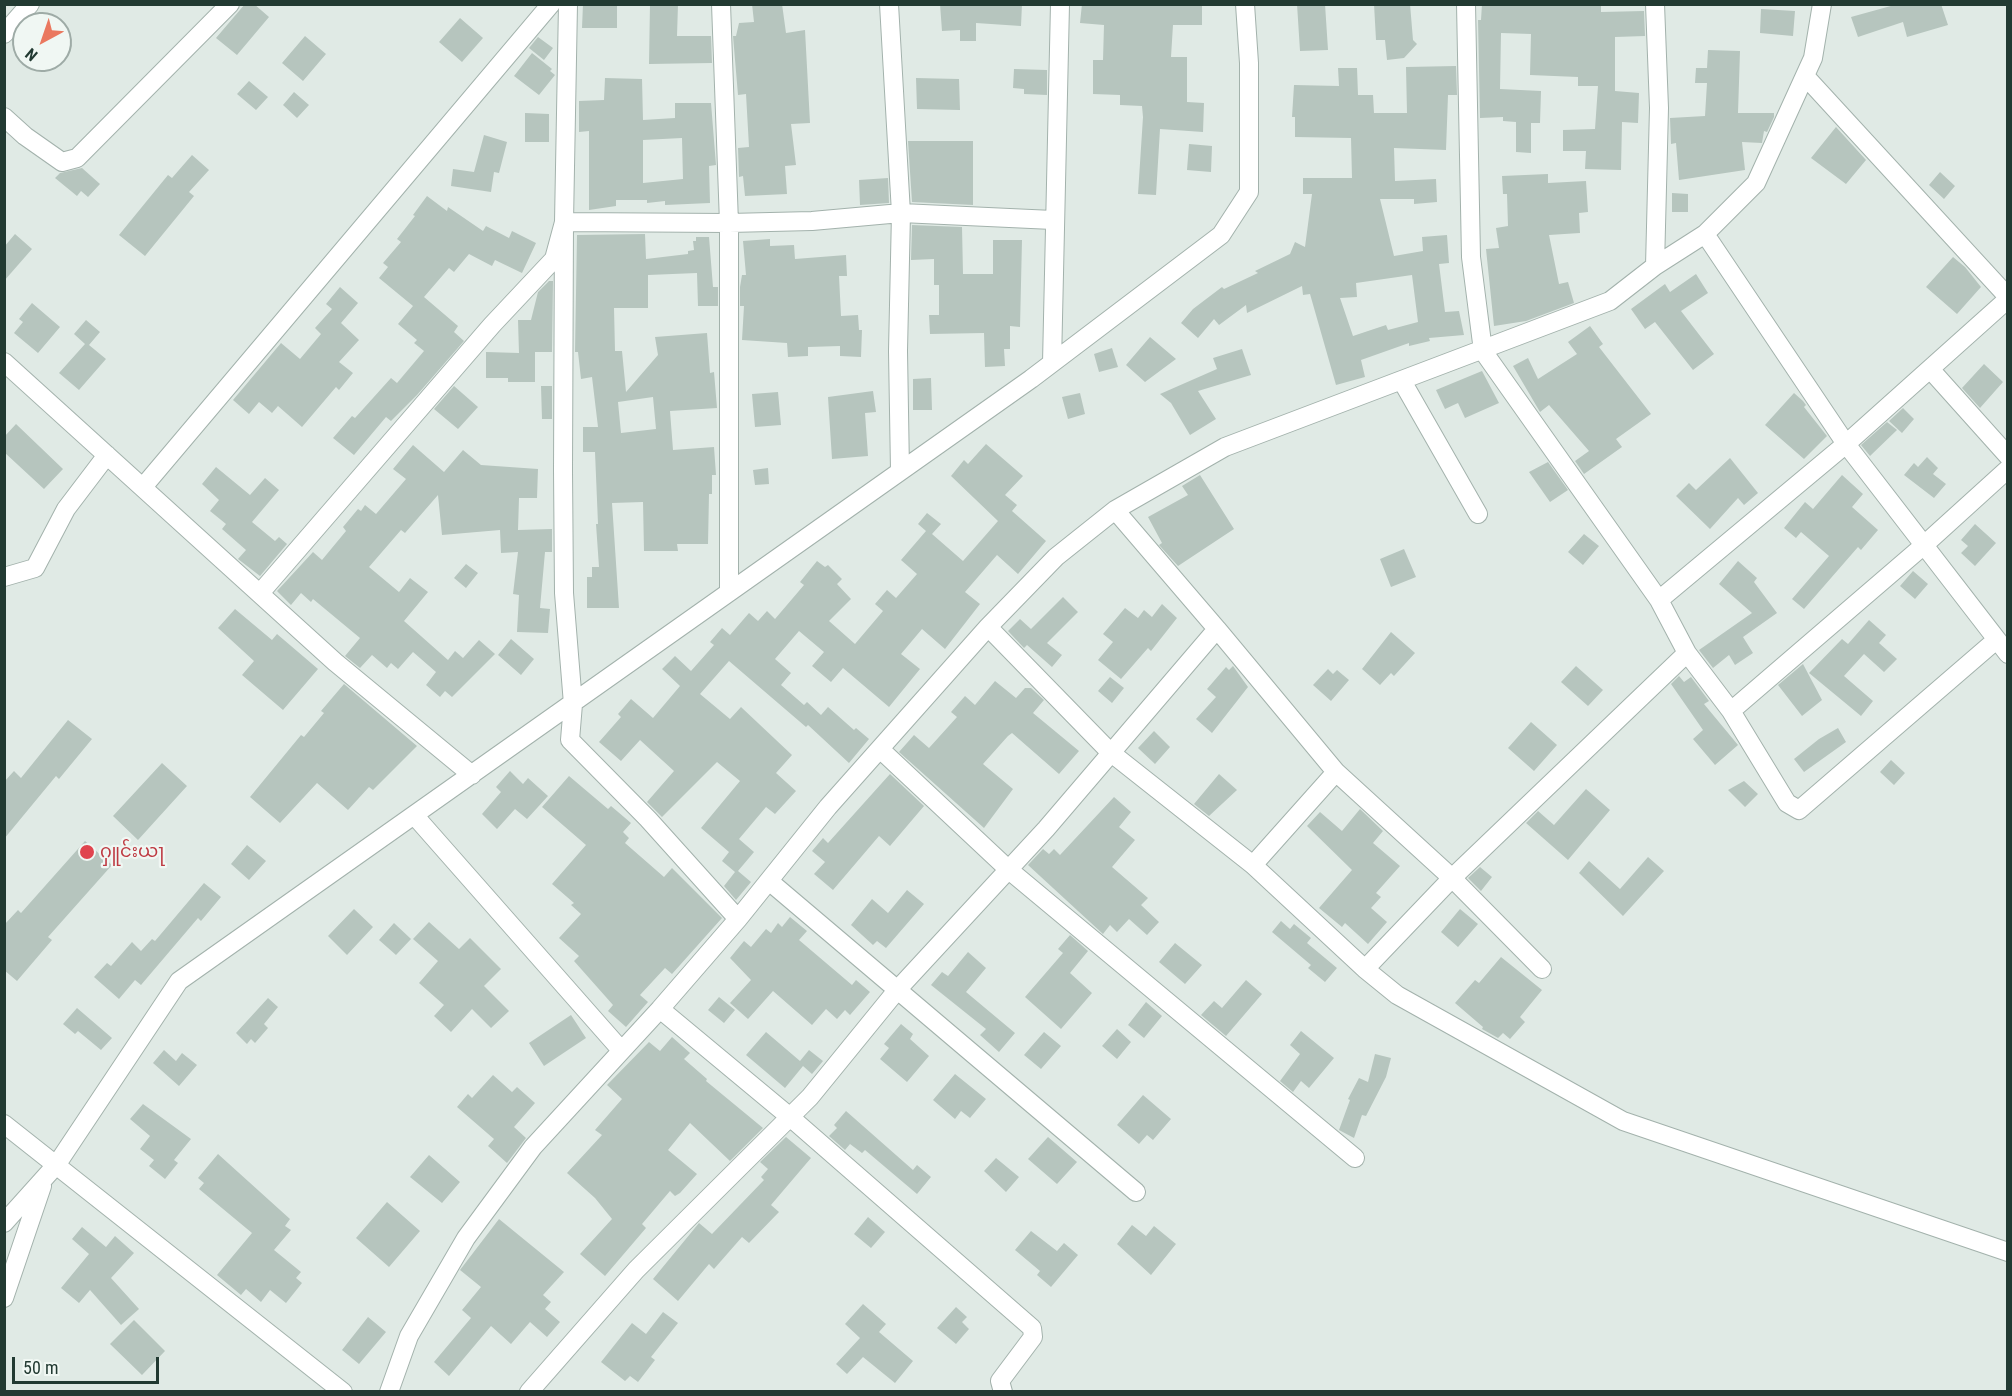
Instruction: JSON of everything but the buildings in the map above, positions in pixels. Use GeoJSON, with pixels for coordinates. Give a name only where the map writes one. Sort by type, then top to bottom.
{"type":"FeatureCollection","features":[{"type":"Feature","properties":{"kind":"street"},"geometry":{"type":"LineString","coordinates":[[4,34],[30,4]]}},
{"type":"Feature","properties":{"kind":"street"},"geometry":{"type":"LineString","coordinates":[[4,117],[25,136],[62,162],[77,158],[230,4]]}},
{"type":"Feature","properties":{"kind":"street"},"geometry":{"type":"LineString","coordinates":[[143,488],[551,4]]}},
{"type":"Feature","properties":{"kind":"street"},"geometry":{"type":"LineString","coordinates":[[568,4],[564,222],[564,593],[573,704],[570,740],[648,819],[738,919]]}},
{"type":"Feature","properties":{"kind":"street"},"geometry":{"type":"LineString","coordinates":[[721,4],[729,223],[729,591]]}},
{"type":"Feature","properties":{"kind":"street"},"geometry":{"type":"LineString","coordinates":[[889,4],[901,213],[898,351],[900,471]]}},
{"type":"Feature","properties":{"kind":"street"},"geometry":{"type":"LineString","coordinates":[[1052,363],[1053,220],[1060,4]]}},
{"type":"Feature","properties":{"kind":"street"},"geometry":{"type":"LineString","coordinates":[[4,1223],[51,1170],[179,981],[1052,363],[1221,235],[1249,192],[1249,63],[1245,4]]}},
{"type":"Feature","properties":{"kind":"street"},"geometry":{"type":"LineString","coordinates":[[1466,4],[1472,257],[1483,351],[1659,600],[1687,653],[1731,711],[1787,803],[1799,810],[2001,648],[1846,444],[1705,234]]}},
{"type":"Feature","properties":{"kind":"street"},"geometry":{"type":"LineString","coordinates":[[1654,4],[1659,108],[1655,266]]}},
{"type":"Feature","properties":{"kind":"street"},"geometry":{"type":"LineString","coordinates":[[389,1392],[409,1336],[466,1238],[533,1147],[660,1009],[738,919],[828,807],[988,627],[1056,557],[1115,510],[1225,447],[1610,301],[1655,266],[1705,234],[1756,183],[1813,58],[1822,4]]}},
{"type":"Feature","properties":{"kind":"street"},"geometry":{"type":"LineString","coordinates":[[1659,600],[1846,444],[2007,298],[1805,76]]}},
{"type":"Feature","properties":{"kind":"street"},"geometry":{"type":"LineString","coordinates":[[564,222],[813,221],[901,213],[1053,220]]}},
{"type":"Feature","properties":{"kind":"street"},"geometry":{"type":"LineString","coordinates":[[261,592],[492,325],[554,259],[564,222]]}},
{"type":"Feature","properties":{"kind":"street"},"geometry":{"type":"LineString","coordinates":[[4,362],[261,592],[335,662],[472,775]]}},
{"type":"Feature","properties":{"kind":"street"},"geometry":{"type":"LineString","coordinates":[[1930,369],[2007,456]]}},
{"type":"Feature","properties":{"kind":"street"},"geometry":{"type":"LineString","coordinates":[[1402,381],[1478,514]]}},
{"type":"Feature","properties":{"kind":"street"},"geometry":{"type":"LineString","coordinates":[[4,578],[35,568],[66,509],[107,455]]}},
{"type":"Feature","properties":{"kind":"street"},"geometry":{"type":"LineString","coordinates":[[1731,711],[1923,546],[2007,469]]}},
{"type":"Feature","properties":{"kind":"street"},"geometry":{"type":"LineString","coordinates":[[1115,510],[1336,772],[1452,878],[1542,969]]}},
{"type":"Feature","properties":{"kind":"street"},"geometry":{"type":"LineString","coordinates":[[988,627],[1110,752],[1253,866],[1365,969],[1397,995],[1623,1120],[2007,1252]]}},
{"type":"Feature","properties":{"kind":"street"},"geometry":{"type":"LineString","coordinates":[[528,1392],[636,1270],[790,1117],[898,988],[1009,870],[1217,629]]}},
{"type":"Feature","properties":{"kind":"street"},"geometry":{"type":"LineString","coordinates":[[1365,969],[1452,878],[1687,653]]}},
{"type":"Feature","properties":{"kind":"street"},"geometry":{"type":"LineString","coordinates":[[881,750],[1009,870],[1355,1158]]}},
{"type":"Feature","properties":{"kind":"street"},"geometry":{"type":"LineString","coordinates":[[1253,866],[1336,772]]}},
{"type":"Feature","properties":{"kind":"street"},"geometry":{"type":"LineString","coordinates":[[414,815],[621,1050]]}},
{"type":"Feature","properties":{"kind":"street"},"geometry":{"type":"LineString","coordinates":[[769,881],[1136,1192]]}},
{"type":"Feature","properties":{"kind":"street"},"geometry":{"type":"LineString","coordinates":[[660,1009],[790,1117],[1032,1328],[1033,1337],[1000,1381],[1003,1392]]}},
{"type":"Feature","properties":{"kind":"street"},"geometry":{"type":"LineString","coordinates":[[4,1124],[51,1170],[343,1392]]}},
{"type":"Feature","properties":{"kind":"street"},"geometry":{"type":"LineString","coordinates":[[4,1298],[51,1170]]}},
{"type":"Feature","properties":{"kind":"place","name":"ႁူင်းယႃ"},"geometry":{"type":"Point","coordinates":[87,852]}}]}
